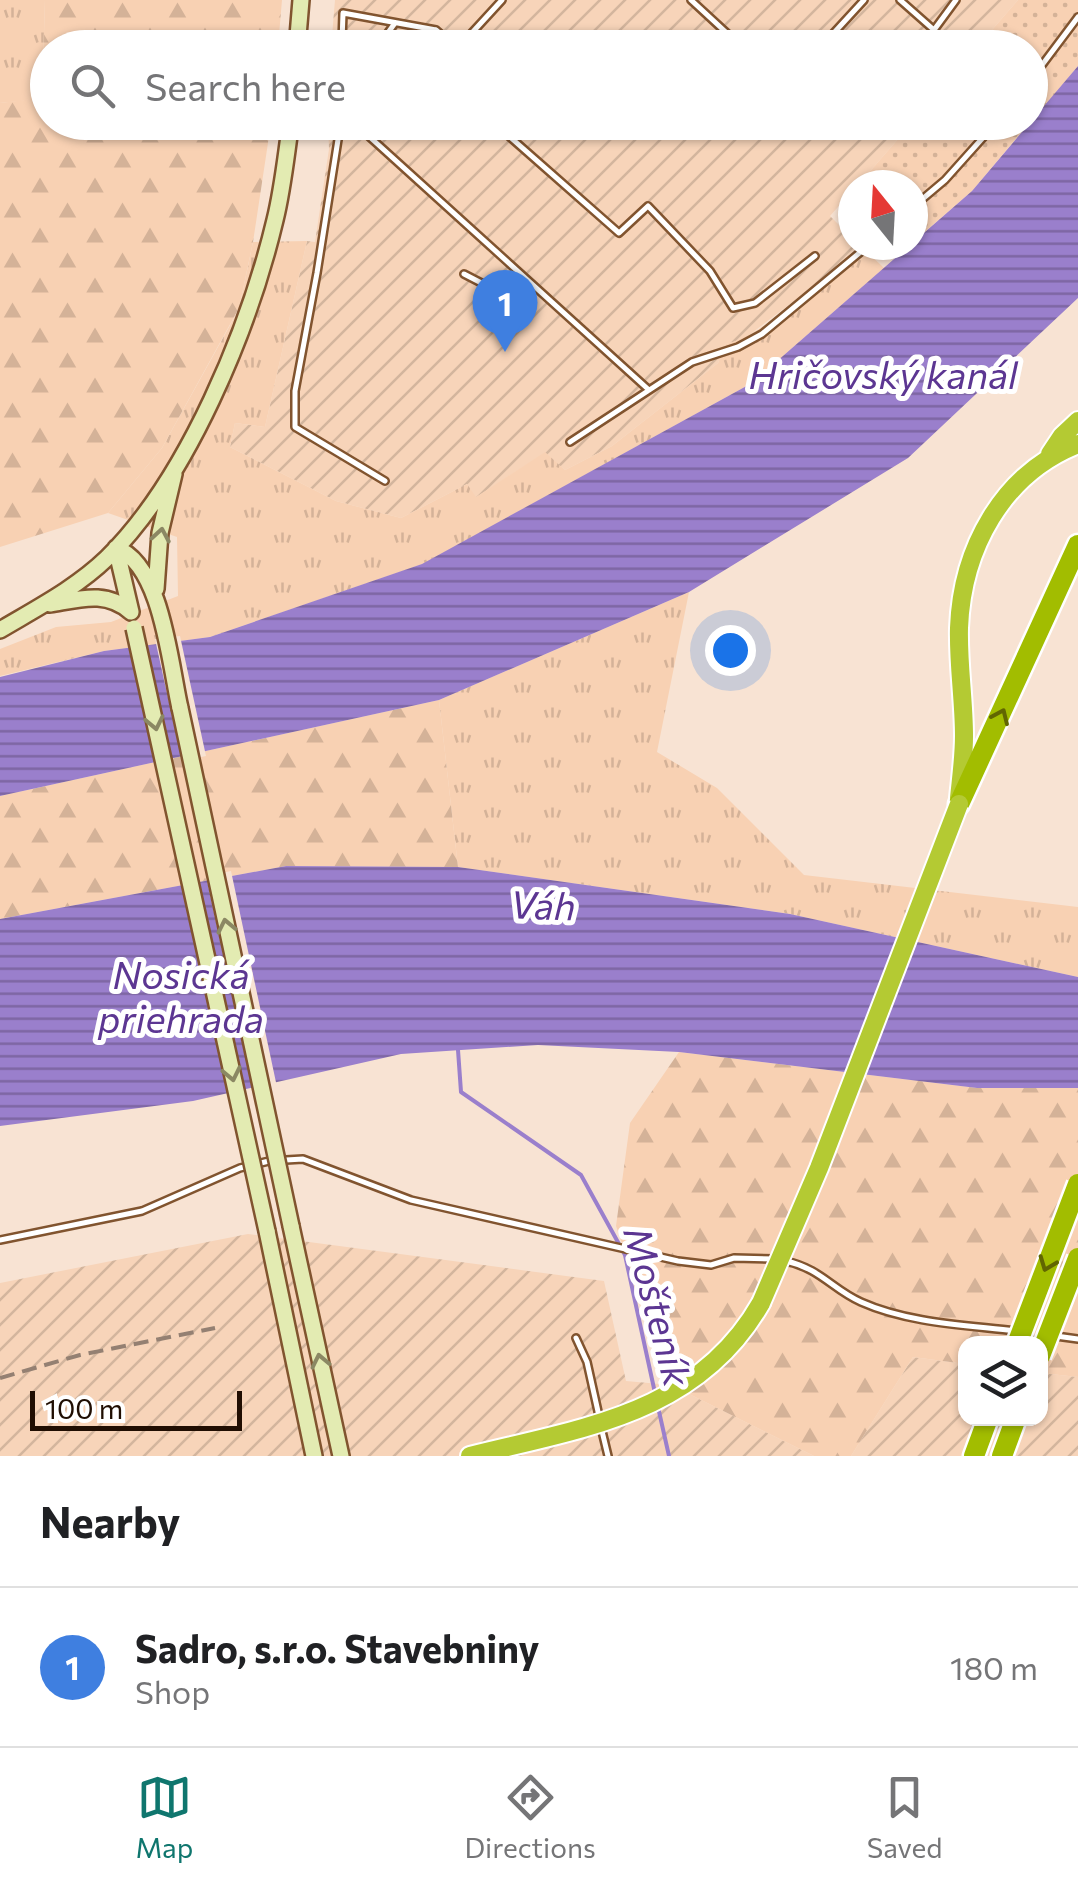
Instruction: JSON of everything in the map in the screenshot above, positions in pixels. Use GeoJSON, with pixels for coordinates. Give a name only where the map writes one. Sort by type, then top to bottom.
{"type":"FeatureCollection","features":[{"type":"Feature","properties":{"kind":"highway"},"geometry":{"type":"LineString","coordinates":[[1044,462],[1062,436],[1078,422]]}},
{"type":"Feature","properties":{"kind":"highway"},"geometry":{"type":"LineString","coordinates":[[958,804],[964,740],[959,631],[966,575],[977,540],[1016,484],[1044,462],[1078,444]]}},
{"type":"Feature","properties":{"kind":"highway"},"geometry":{"type":"LineString","coordinates":[[470,1456],[600,1424],[640,1410],[674,1392],[739,1338],[761,1303],[819,1168],[958,804],[1078,545]]}},
{"type":"Feature","properties":{"kind":"highway"},"geometry":{"type":"LineString","coordinates":[[1021,1336],[1078,1184]]}},
{"type":"Feature","properties":{"kind":"highway"},"geometry":{"type":"LineString","coordinates":[[1045,1336],[1078,1258]]}},
{"type":"Feature","properties":{"kind":"highway"},"geometry":{"type":"LineString","coordinates":[[974,1456],[985,1426]]}},
{"type":"Feature","properties":{"kind":"highway"},"geometry":{"type":"LineString","coordinates":[[1002,1456],[1013,1426]]}},
{"type":"Feature","properties":{"kind":"main road"},"geometry":{"type":"LineString","coordinates":[[298,30],[301,0]]}},
{"type":"Feature","properties":{"kind":"main road"},"geometry":{"type":"LineString","coordinates":[[0,630],[88,574],[116,548],[176,465],[230,358],[258,282],[276,219],[288,140]]}},
{"type":"Feature","properties":{"kind":"main road"},"geometry":{"type":"LineString","coordinates":[[157,605],[160,533],[176,465]]}},
{"type":"Feature","properties":{"kind":"main road"},"geometry":{"type":"LineString","coordinates":[[116,548],[137,560],[157,605],[341,1456]]}},
{"type":"Feature","properties":{"kind":"main road"},"geometry":{"type":"LineString","coordinates":[[116,548],[314,1456]]}},
{"type":"Feature","properties":{"kind":"main road"},"geometry":{"type":"LineString","coordinates":[[42,605],[103,598],[115,600],[132,620]]}},
{"type":"Feature","properties":{"kind":"lane"},"geometry":{"type":"LineString","coordinates":[[474,30],[502,0]]}},
{"type":"Feature","properties":{"kind":"lane"},"geometry":{"type":"LineString","coordinates":[[691,0],[724,30]]}},
{"type":"Feature","properties":{"kind":"lane"},"geometry":{"type":"LineString","coordinates":[[836,30],[864,0]]}},
{"type":"Feature","properties":{"kind":"lane"},"geometry":{"type":"LineString","coordinates":[[900,0],[934,30],[956,0]]}},
{"type":"Feature","properties":{"kind":"lane"},"geometry":{"type":"LineString","coordinates":[[342,30],[343,13],[436,30]]}},
{"type":"Feature","properties":{"kind":"lane"},"geometry":{"type":"LineString","coordinates":[[1048,57],[1078,17]]}},
{"type":"Feature","properties":{"kind":"lane"},"geometry":{"type":"LineString","coordinates":[[389,30],[395,22]]}},
{"type":"Feature","properties":{"kind":"lane"},"geometry":{"type":"LineString","coordinates":[[340,140],[295,391],[295,427],[384,480]]}},
{"type":"Feature","properties":{"kind":"lane"},"geometry":{"type":"LineString","coordinates":[[373,140],[650,390]]}},
{"type":"Feature","properties":{"kind":"lane"},"geometry":{"type":"LineString","coordinates":[[513,140],[619,233],[648,206],[710,271],[732,308],[755,304],[815,256]]}},
{"type":"Feature","properties":{"kind":"lane"},"geometry":{"type":"LineString","coordinates":[[928,194],[982,140]]}},
{"type":"Feature","properties":{"kind":"lane"},"geometry":{"type":"LineString","coordinates":[[570,442],[702,357],[738,347],[762,334],[852,260]]}},
{"type":"Feature","properties":{"kind":"lane"},"geometry":{"type":"LineString","coordinates":[[464,274],[495,290]]}},
{"type":"Feature","properties":{"kind":"lane"},"geometry":{"type":"LineString","coordinates":[[0,1240],[142,1211],[240,1168],[269,1160],[302,1159],[411,1200],[678,1260],[711,1265],[734,1258],[766,1257],[809,1267],[860,1302],[916,1318],[1010,1336]]}},
{"type":"Feature","properties":{"kind":"lane"},"geometry":{"type":"LineString","coordinates":[[576,1338],[587,1362],[608,1456]]}},
{"type":"Feature","properties":{"kind":"lane"},"geometry":{"type":"LineString","coordinates":[[1048,1344],[1078,1339]]}},
{"type":"Feature","properties":{"kind":"shaded area"},"geometry":{"type":"Polygon","coordinates":[[[335,0],[1018,0],[992,30],[332,30],[335,0]]]}},
{"type":"Feature","properties":{"kind":"shaded area"},"geometry":{"type":"Polygon","coordinates":[[[329,140],[897,140],[871,170],[838,170],[838,207],[830,216],[838,224],[838,260],[843,260],[744,339],[726,344],[718,363],[612,446],[565,470],[545,453],[475,498],[467,484],[401,518],[336,501],[230,447],[235,423],[265,427],[307,241],[315,242],[329,140]]]}},
{"type":"Feature","properties":{"kind":"shaded area"},"geometry":{"type":"Polygon","coordinates":[[[248,1234],[604,1281],[626,1381],[671,1385],[814,1456],[0,1456],[0,1283],[248,1234]]]}},
{"type":"Feature","properties":{"kind":"shaded area"},"geometry":{"type":"Polygon","coordinates":[[[913,1357],[958,1363],[958,1426],[1048,1426],[1048,1374],[1078,1377],[1078,1456],[851,1456],[913,1357]]]}},
{"type":"Feature","properties":{"kind":"green space"},"geometry":{"type":"Polygon","coordinates":[[[0,0],[45,0],[44,30],[30,30],[30,100],[0,103],[0,0]]]}},
{"type":"Feature","properties":{"kind":"green space"},"geometry":{"type":"Polygon","coordinates":[[[45,0],[282,0],[279,30],[44,30],[45,0]]]}},
{"type":"Feature","properties":{"kind":"green space"},"geometry":{"type":"Polygon","coordinates":[[[1018,0],[1078,0],[1078,66],[1048,102],[1048,30],[992,30],[1018,0]]]}},
{"type":"Feature","properties":{"kind":"green space"},"geometry":{"type":"Polygon","coordinates":[[[30,99],[30,140],[268,140],[239,308],[162,448],[108,513],[0,547],[0,103],[30,99]]]}},
{"type":"Feature","properties":{"kind":"green space"},"geometry":{"type":"Polygon","coordinates":[[[897,140],[1015,140],[972,191],[928,229],[928,170],[871,170],[897,140]]]}},
{"type":"Feature","properties":{"kind":"green space"},"geometry":{"type":"Polygon","coordinates":[[[307,241],[265,427],[235,423],[230,447],[336,501],[401,518],[467,484],[476,497],[545,452],[565,470],[612,446],[718,363],[726,344],[778,316],[844,260],[876,260],[884,268],[752,383],[423,564],[210,637],[104,651],[0,676],[0,649],[56,627],[111,622],[178,596],[177,537],[108,513],[162,448],[239,309],[253,242],[307,241]]]}},
{"type":"Feature","properties":{"kind":"green space"},"geometry":{"type":"Polygon","coordinates":[[[689,592],[657,752],[717,788],[804,875],[1078,907],[1078,977],[790,914],[458,867],[439,700],[689,592]]]}},
{"type":"Feature","properties":{"kind":"green space"},"geometry":{"type":"Polygon","coordinates":[[[439,700],[458,867],[286,866],[0,919],[0,796],[439,700]]]}},
{"type":"Feature","properties":{"kind":"green space"},"geometry":{"type":"Polygon","coordinates":[[[679,1052],[977,1088],[1078,1088],[1078,1377],[1048,1374],[1048,1336],[958,1336],[958,1363],[913,1357],[851,1456],[814,1456],[671,1385],[616,1226],[630,1123],[679,1052]]]}},
{"type":"Feature","properties":{"kind":"water","name":"Hričovský kanál"},"geometry":{"type":"Polygon","coordinates":[[[1078,66],[1078,298],[908,458],[689,592],[439,700],[0,796],[0,677],[104,651],[210,637],[422,564],[752,383],[893,260],[928,260],[928,229],[972,191],[1015,140],[1048,140],[1048,101],[1078,66]]]}},
{"type":"Feature","properties":{"kind":"water"},"geometry":{"type":"Polygon","coordinates":[[[286,866],[458,867],[790,914],[1078,977],[1078,1088],[977,1088],[679,1052],[538,1045],[401,1054],[193,1101],[0,1126],[0,919],[286,866]]]}},
{"type":"Feature","properties":{"kind":"pier"},"geometry":{"type":"Polygon","coordinates":[[[180,636],[206,756],[182,761],[155,639],[180,636]]]}},
{"type":"Feature","properties":{"kind":"pier"},"geometry":{"type":"Polygon","coordinates":[[[231,871],[277,1087],[253,1093],[206,876],[231,871]]]}},
{"type":"Feature","properties":{"kind":"waterway","name":"Mošteník"},"geometry":{"type":"LineString","coordinates":[[458,1050],[461,1092],[581,1175],[625,1255],[655,1393]]}},
{"type":"Feature","properties":{"kind":"waterway","name":"Mošteník"},"geometry":{"type":"LineString","coordinates":[[658,1407],[669,1456]]}},
{"type":"Feature","properties":{"kind":"railway"},"geometry":{"type":"LineString","coordinates":[[0,1378],[80,1355],[215,1328]]}},
{"type":"Feature","properties":{"kind":"place","name":"Sadro, s.r.o. Stavebniny"},"geometry":{"type":"Point","coordinates":[505,352]}},
{"type":"Feature","properties":{"kind":"water label","name":"Váh"},"geometry":{"type":"Point","coordinates":[543,904]}},
{"type":"Feature","properties":{"kind":"water label","name":"Nosická priehrada"},"geometry":{"type":"Point","coordinates":[181,995]}}]}
